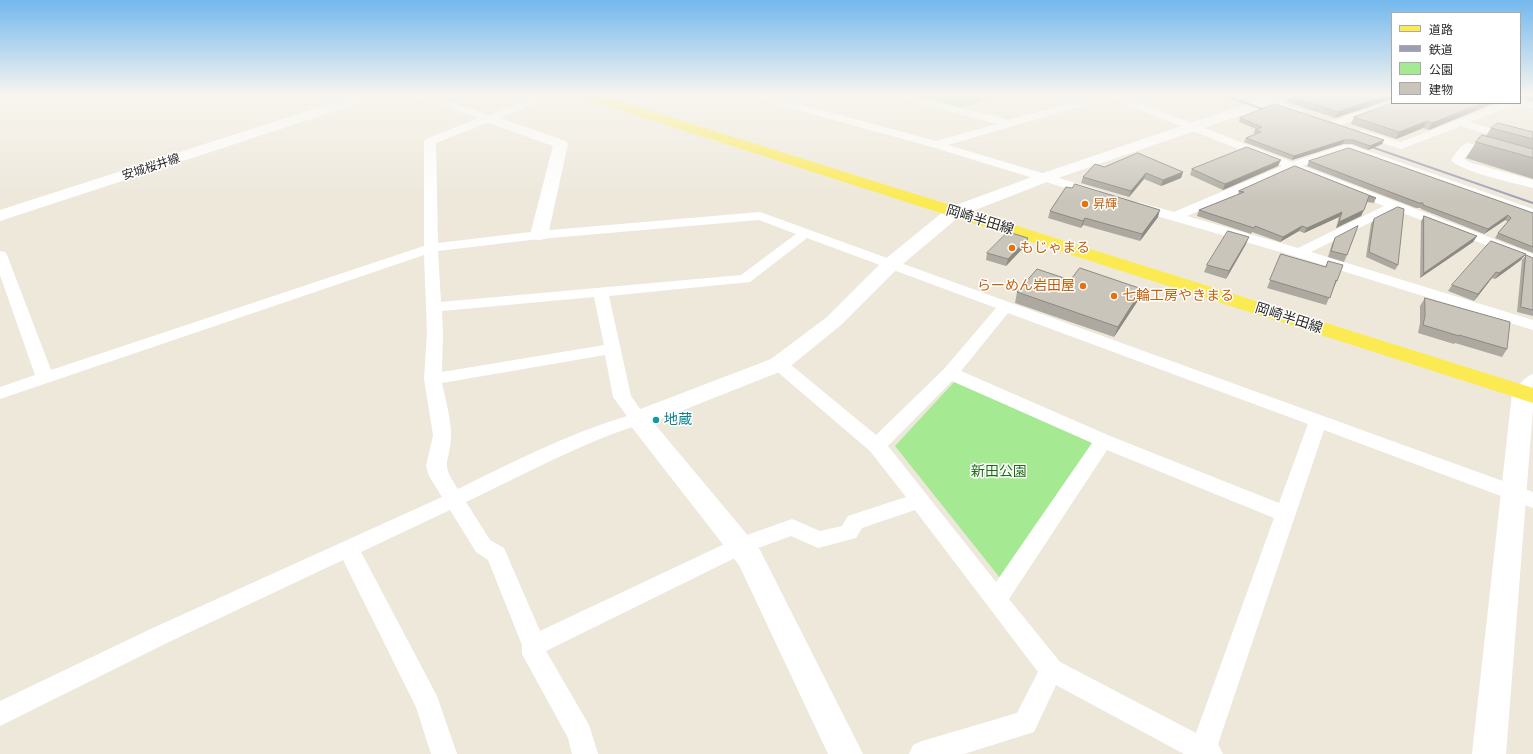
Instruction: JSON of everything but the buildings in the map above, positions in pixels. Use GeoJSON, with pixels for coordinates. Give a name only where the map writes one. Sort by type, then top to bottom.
{"type":"FeatureCollection","features":[{"type":"Feature","properties":{"kind":"main road","name":"岡崎半田線"},"geometry":{"type":"LineString","coordinates":[[697,130],[954,212],[1530,390]]}},
{"type":"Feature","properties":{"kind":"street","name":"安城桜井線"},"geometry":{"type":"LineString","coordinates":[[0,216],[262,130]]}},
{"type":"Feature","properties":{"kind":"street"},"geometry":{"type":"LineString","coordinates":[[457,130],[430,141],[430,228],[434,307],[433,379],[442,435],[436,466],[439,476],[455,499],[483,546],[496,554],[534,645],[534,654],[580,734],[585,754]]}},
{"type":"Feature","properties":{"kind":"street"},"geometry":{"type":"LineString","coordinates":[[522,130],[561,144],[539,235]]}},
{"type":"Feature","properties":{"kind":"street"},"geometry":{"type":"LineString","coordinates":[[883,130],[1106,196]]}},
{"type":"Feature","properties":{"kind":"street"},"geometry":{"type":"LineString","coordinates":[[936,145],[988,130]]}},
{"type":"Feature","properties":{"kind":"street"},"geometry":{"type":"LineString","coordinates":[[0,714],[100,663],[455,499],[540,455],[612,426],[638,419],[779,364],[834,321],[891,264],[954,212],[1183,130]]}},
{"type":"Feature","properties":{"kind":"street"},"geometry":{"type":"LineString","coordinates":[[1201,130],[1294,165],[1533,259]]}},
{"type":"Feature","properties":{"kind":"street"},"geometry":{"type":"LineString","coordinates":[[1353,130],[1401,146],[1442,130]]}},
{"type":"Feature","properties":{"kind":"street"},"geometry":{"type":"LineString","coordinates":[[1485,130],[1533,145]]}},
{"type":"Feature","properties":{"kind":"street"},"geometry":{"type":"LineString","coordinates":[[1533,164],[1468,146],[1457,160],[1468,166],[1533,184]]}},
{"type":"Feature","properties":{"kind":"street"},"geometry":{"type":"LineString","coordinates":[[1174,217],[1294,165],[1347,147],[1533,213]]}},
{"type":"Feature","properties":{"kind":"street"},"geometry":{"type":"LineString","coordinates":[[1129,203],[1299,253],[1533,325]]}},
{"type":"Feature","properties":{"kind":"street"},"geometry":{"type":"LineString","coordinates":[[1299,253],[1395,205]]}},
{"type":"Feature","properties":{"kind":"street"},"geometry":{"type":"LineString","coordinates":[[0,393],[432,248],[539,235],[760,216],[1524,497]]}},
{"type":"Feature","properties":{"kind":"street"},"geometry":{"type":"LineString","coordinates":[[434,307],[745,279],[805,233]]}},
{"type":"Feature","properties":{"kind":"street"},"geometry":{"type":"LineString","coordinates":[[0,255],[45,378]]}},
{"type":"Feature","properties":{"kind":"street"},"geometry":{"type":"LineString","coordinates":[[601,292],[622,397],[750,558],[846,754]]}},
{"type":"Feature","properties":{"kind":"street"},"geometry":{"type":"LineString","coordinates":[[877,446],[950,374],[1006,306]]}},
{"type":"Feature","properties":{"kind":"street"},"geometry":{"type":"LineString","coordinates":[[433,379],[612,349]]}},
{"type":"Feature","properties":{"kind":"street"},"geometry":{"type":"LineString","coordinates":[[779,364],[877,446],[1051,670],[1204,753],[1318,421]]}},
{"type":"Feature","properties":{"kind":"street"},"geometry":{"type":"LineString","coordinates":[[950,374],[1103,441],[1286,514]]}},
{"type":"Feature","properties":{"kind":"street"},"geometry":{"type":"LineString","coordinates":[[1489,754],[1524,497],[1530,390]]}},
{"type":"Feature","properties":{"kind":"street"},"geometry":{"type":"LineString","coordinates":[[997,599],[1103,441]]}},
{"type":"Feature","properties":{"kind":"street"},"geometry":{"type":"LineString","coordinates":[[534,645],[740,546],[792,527],[818,540],[848,532],[855,522],[920,500]]}},
{"type":"Feature","properties":{"kind":"street"},"geometry":{"type":"LineString","coordinates":[[348,548],[428,704],[444,754]]}},
{"type":"Feature","properties":{"kind":"street"},"geometry":{"type":"LineString","coordinates":[[922,754],[1025,723],[1051,670]]}},
{"type":"Feature","properties":{"kind":"green space","name":"新田公園"},"geometry":{"type":"Polygon","coordinates":[[[954,382],[1096,443],[1004,583],[895,446],[954,382]]]}},
{"type":"Feature","properties":{"kind":"railway"},"geometry":{"type":"LineString","coordinates":[[1363,144],[1533,203]]}},
{"type":"Feature","properties":{"kind":"place","name":"昇輝"},"geometry":{"type":"Point","coordinates":[1085,204]}},
{"type":"Feature","properties":{"kind":"place","name":"もじゃまる"},"geometry":{"type":"Point","coordinates":[1012,248]}},
{"type":"Feature","properties":{"kind":"place","name":"らーめん岩田屋"},"geometry":{"type":"Point","coordinates":[1083,286]}},
{"type":"Feature","properties":{"kind":"place","name":"七輪工房やきまる"},"geometry":{"type":"Point","coordinates":[1114,296]}},
{"type":"Feature","properties":{"kind":"place","name":"地蔵"},"geometry":{"type":"Point","coordinates":[656,420]}}]}
